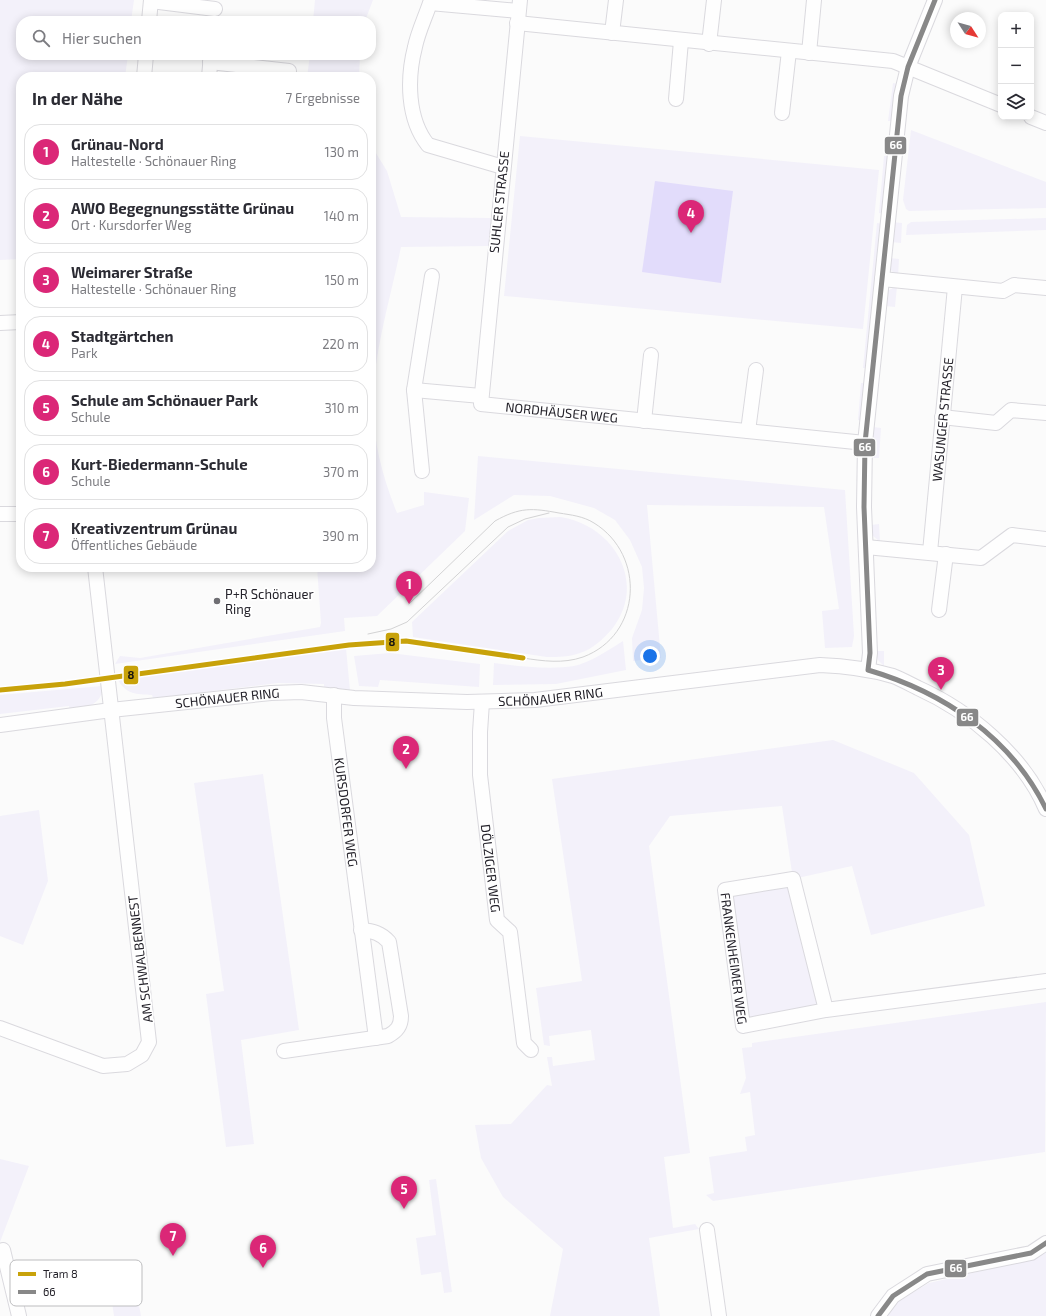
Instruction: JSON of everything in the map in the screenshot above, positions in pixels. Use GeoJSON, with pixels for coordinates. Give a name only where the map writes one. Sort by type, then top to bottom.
{"type":"FeatureCollection","features":[{"type":"Feature","properties":{"kind":"street"},"geometry":{"type":"LineString","coordinates":[[612,33],[616,0]]}},
{"type":"Feature","properties":{"kind":"street"},"geometry":{"type":"LineString","coordinates":[[709,44],[714,0]]}},
{"type":"Feature","properties":{"kind":"street"},"geometry":{"type":"LineString","coordinates":[[809,52],[814,0]]}},
{"type":"Feature","properties":{"kind":"street"},"geometry":{"type":"LineString","coordinates":[[868,670],[870,653],[864,508],[865,443],[901,96],[908,67],[935,0]]}},
{"type":"Feature","properties":{"kind":"street"},"geometry":{"type":"LineString","coordinates":[[150,16],[151,1],[215,10]]}},
{"type":"Feature","properties":{"kind":"street"},"geometry":{"type":"LineString","coordinates":[[503,167],[428,145],[420,135],[409,89],[414,48],[430,3],[518,12],[612,33],[709,44],[789,50],[893,61],[998,104]]}},
{"type":"Feature","properties":{"kind":"street","name":"SUHLER STRASSE"},"geometry":{"type":"LineString","coordinates":[[481,400],[518,12]]}},
{"type":"Feature","properties":{"kind":"street"},"geometry":{"type":"LineString","coordinates":[[676,99],[681,40]]}},
{"type":"Feature","properties":{"kind":"street"},"geometry":{"type":"LineString","coordinates":[[782,113],[789,50]]}},
{"type":"Feature","properties":{"kind":"street"},"geometry":{"type":"LineString","coordinates":[[144,72],[146,60]]}},
{"type":"Feature","properties":{"kind":"street"},"geometry":{"type":"LineString","coordinates":[[209,72],[210,60]]}},
{"type":"Feature","properties":{"kind":"street"},"geometry":{"type":"LineString","coordinates":[[216,60],[288,71]]}},
{"type":"Feature","properties":{"kind":"street"},"geometry":{"type":"LineString","coordinates":[[1034,118],[1046,123]]}},
{"type":"Feature","properties":{"kind":"street"},"geometry":{"type":"LineString","coordinates":[[422,471],[414,390],[432,276]]}},
{"type":"Feature","properties":{"kind":"street"},"geometry":{"type":"LineString","coordinates":[[882,279],[1003,292],[1014,285],[1046,288]]}},
{"type":"Feature","properties":{"kind":"street","name":"WASUNGER STRASSE"},"geometry":{"type":"LineString","coordinates":[[930,552],[942,416],[956,287]]}},
{"type":"Feature","properties":{"kind":"street"},"geometry":{"type":"LineString","coordinates":[[0,323],[16,322]]}},
{"type":"Feature","properties":{"kind":"street"},"geometry":{"type":"LineString","coordinates":[[644,421],[651,355]]}},
{"type":"Feature","properties":{"kind":"street"},"geometry":{"type":"LineString","coordinates":[[748,431],[756,370]]}},
{"type":"Feature","properties":{"kind":"street","name":"NORDHÄUSER WEG"},"geometry":{"type":"LineString","coordinates":[[414,390],[644,421],[865,443]]}},
{"type":"Feature","properties":{"kind":"street"},"geometry":{"type":"LineString","coordinates":[[942,416],[996,423],[1011,410],[1046,413]]}},
{"type":"Feature","properties":{"kind":"street"},"geometry":{"type":"LineString","coordinates":[[0,514],[16,514]]}},
{"type":"Feature","properties":{"kind":"street"},"geometry":{"type":"LineString","coordinates":[[866,547],[981,558],[1012,535],[1046,539]]}},
{"type":"Feature","properties":{"kind":"street"},"geometry":{"type":"LineString","coordinates":[[939,610],[946,554]]}},
{"type":"Feature","properties":{"kind":"street","name":"AM SCHWALBENNEST"},"geometry":{"type":"LineString","coordinates":[[0,1028],[103,1066],[127,1064],[142,1055],[150,1042],[110,710],[96,572]]}},
{"type":"Feature","properties":{"kind":"street","name":"SCHÖNAUER RING"},"geometry":{"type":"LineString","coordinates":[[0,725],[110,710],[271,693],[301,692],[354,698],[482,702],[535,700],[820,665],[850,666],[894,677],[943,699],[986,730],[1017,763],[1042,800],[1046,809]]}},
{"type":"Feature","properties":{"kind":"street","name":"KURSDORFER WEG"},"geometry":{"type":"LineString","coordinates":[[334,695],[334,718],[376,1038]]}},
{"type":"Feature","properties":{"kind":"street","name":"DÖLZIGER WEG"},"geometry":{"type":"LineString","coordinates":[[482,702],[480,775],[498,920],[510,932],[524,1043],[531,1050]]}},
{"type":"Feature","properties":{"kind":"street","name":"FRANKENHEIMER WEG"},"geometry":{"type":"LineString","coordinates":[[826,1010],[793,879],[725,890],[743,1026],[826,1010],[1046,981]]}},
{"type":"Feature","properties":{"kind":"street"},"geometry":{"type":"LineString","coordinates":[[284,1051],[388,1036],[395,1032],[401,1024],[392,953],[389,942],[383,935],[361,930]]}},
{"type":"Feature","properties":{"kind":"street"},"geometry":{"type":"LineString","coordinates":[[707,1230],[719,1316]]}},
{"type":"Feature","properties":{"kind":"street"},"geometry":{"type":"LineString","coordinates":[[878,1316],[893,1296],[927,1274],[1031,1253],[1046,1243]]}},
{"type":"Feature","properties":{"kind":"street"},"geometry":{"type":"LineString","coordinates":[[3,1250],[10,1279]]}},
{"type":"Feature","properties":{"kind":"street"},"geometry":{"type":"LineString","coordinates":[[17,1306],[19,1316]]}},
{"type":"Feature","properties":{"kind":"shaded area"},"geometry":{"type":"Polygon","coordinates":[[[0,0],[134,0],[132,16],[16,16],[16,60],[127,60],[126,72],[16,72],[16,259],[0,260],[0,0]]]}},
{"type":"Feature","properties":{"kind":"shaded area"},"geometry":{"type":"Polygon","coordinates":[[[315,0],[373,0],[367,16],[313,16],[315,0]]]}},
{"type":"Feature","properties":{"kind":"shaded area"},"geometry":{"type":"Polygon","coordinates":[[[309,60],[360,60],[359,72],[308,72],[309,60]]]}},
{"type":"Feature","properties":{"kind":"shaded area"},"geometry":{"type":"Polygon","coordinates":[[[893,83],[898,84],[893,121],[888,121],[893,83]]]}},
{"type":"Feature","properties":{"kind":"shaded area"},"geometry":{"type":"Polygon","coordinates":[[[911,130],[1046,182],[1046,208],[909,211],[906,209],[903,200],[911,130]]]}},
{"type":"Feature","properties":{"kind":"shaded area"},"geometry":{"type":"Polygon","coordinates":[[[520,136],[879,170],[863,329],[504,296],[520,136]]]}},
{"type":"Feature","properties":{"kind":"shaded area"},"geometry":{"type":"Polygon","coordinates":[[[376,153],[387,171],[401,217],[491,218],[490,246],[401,247],[376,366],[376,153]]]}},
{"type":"Feature","properties":{"kind":"shaded area"},"geometry":{"type":"Polygon","coordinates":[[[884,156],[889,156],[885,214],[879,213],[884,156]]]}},
{"type":"Feature","properties":{"kind":"shaded area"},"geometry":{"type":"Polygon","coordinates":[[[655,181],[733,191],[721,283],[642,272],[655,181]]]}},
{"type":"Feature","properties":{"kind":"shaded area"},"geometry":{"type":"Polygon","coordinates":[[[1046,218],[1046,230],[906,235],[907,225],[911,222],[1046,218]]]}},
{"type":"Feature","properties":{"kind":"shaded area"},"geometry":{"type":"Polygon","coordinates":[[[892,222],[902,223],[901,243],[891,242],[892,222]]]}},
{"type":"Feature","properties":{"kind":"shaded area"},"geometry":{"type":"Polygon","coordinates":[[[877,223],[883,224],[868,368],[863,368],[877,223]]]}},
{"type":"Feature","properties":{"kind":"shaded area"},"geometry":{"type":"Polygon","coordinates":[[[890,258],[899,259],[898,277],[889,268],[890,258]]]}},
{"type":"Feature","properties":{"kind":"shaded area"},"geometry":{"type":"Polygon","coordinates":[[[897,286],[895,307],[885,306],[887,291],[897,286]]]}},
{"type":"Feature","properties":{"kind":"shaded area"},"geometry":{"type":"Polygon","coordinates":[[[861,383],[866,383],[862,421],[858,420],[861,383]]]}},
{"type":"Feature","properties":{"kind":"shaded area"},"geometry":{"type":"Polygon","coordinates":[[[873,427],[881,428],[879,458],[870,458],[873,427]]]}},
{"type":"Feature","properties":{"kind":"shaded area"},"geometry":{"type":"Polygon","coordinates":[[[376,439],[383,473],[397,513],[424,505],[424,492],[469,498],[465,531],[377,616],[344,618],[345,631],[115,664],[120,656],[140,658],[320,627],[317,572],[376,572],[376,439]]]}},
{"type":"Feature","properties":{"kind":"shaded area"},"geometry":{"type":"Polygon","coordinates":[[[478,456],[845,490],[854,636],[852,647],[825,648],[822,611],[839,609],[824,507],[647,505],[661,658],[633,661],[632,638],[642,610],[644,588],[642,567],[630,540],[615,520],[594,508],[550,496],[514,495],[474,520],[478,456]]]}},
{"type":"Feature","properties":{"kind":"shaded area"},"geometry":{"type":"Polygon","coordinates":[[[560,517],[579,522],[596,531],[610,544],[620,559],[626,575],[627,593],[622,611],[612,629],[598,643],[585,651],[576,654],[547,657],[413,637],[412,622],[508,531],[528,520],[560,517]]]}},
{"type":"Feature","properties":{"kind":"shaded area"},"geometry":{"type":"Polygon","coordinates":[[[879,524],[880,542],[871,534],[871,525],[879,524]]]}},
{"type":"Feature","properties":{"kind":"shaded area"},"geometry":{"type":"Polygon","coordinates":[[[623,641],[626,670],[556,684],[493,685],[494,663],[544,668],[574,666],[592,659],[623,641]]]}},
{"type":"Feature","properties":{"kind":"shaded area"},"geometry":{"type":"Polygon","coordinates":[[[346,648],[350,691],[324,689],[324,684],[278,683],[153,698],[152,695],[137,694],[128,691],[118,680],[346,648]]]}},
{"type":"Feature","properties":{"kind":"shaded area"},"geometry":{"type":"Polygon","coordinates":[[[875,651],[884,651],[884,666],[878,660],[875,651]]]}},
{"type":"Feature","properties":{"kind":"shaded area"},"geometry":{"type":"Polygon","coordinates":[[[390,653],[480,664],[479,687],[380,680],[378,687],[359,686],[354,656],[390,653]]]}},
{"type":"Feature","properties":{"kind":"shaded area"},"geometry":{"type":"Polygon","coordinates":[[[102,686],[100,698],[87,707],[70,711],[69,706],[0,714],[0,695],[102,686]]]}},
{"type":"Feature","properties":{"kind":"shaded area"},"geometry":{"type":"Polygon","coordinates":[[[833,740],[914,773],[969,835],[985,906],[871,935],[852,866],[793,879],[782,806],[670,816],[649,846],[690,1153],[664,1157],[673,1228],[695,1224],[699,1229],[649,1238],[660,1316],[550,1316],[563,1249],[503,1197],[481,1158],[475,1125],[511,1124],[547,1085],[552,1086],[547,1057],[552,1057],[553,1066],[595,1060],[591,1030],[549,1036],[550,1046],[544,1045],[536,988],[582,981],[552,779],[833,740]]]}},
{"type":"Feature","properties":{"kind":"shaded area"},"geometry":{"type":"Polygon","coordinates":[[[263,774],[299,1030],[241,1040],[254,1144],[226,1147],[206,994],[224,991],[194,783],[263,774]]]}},
{"type":"Feature","properties":{"kind":"shaded area"},"geometry":{"type":"Polygon","coordinates":[[[39,810],[48,881],[23,945],[0,936],[0,816],[39,810]]]}},
{"type":"Feature","properties":{"kind":"shaded area"},"geometry":{"type":"Polygon","coordinates":[[[793,879],[826,1010],[743,1026],[725,890],[793,879]]]}},
{"type":"Feature","properties":{"kind":"shaded area"},"geometry":{"type":"Polygon","coordinates":[[[1046,1002],[1045,1152],[713,1201],[706,1195],[714,1193],[709,1157],[747,1151],[745,1137],[755,1135],[750,1092],[740,1094],[746,1078],[742,1048],[752,1047],[752,1043],[1046,1002]]]}},
{"type":"Feature","properties":{"kind":"shaded area"},"geometry":{"type":"Polygon","coordinates":[[[0,1159],[29,1166],[0,1242],[0,1159]]]}},
{"type":"Feature","properties":{"kind":"shaded area"},"geometry":{"type":"Polygon","coordinates":[[[436,1179],[452,1292],[444,1293],[441,1272],[421,1275],[416,1238],[436,1235],[429,1180],[436,1179]]]}},
{"type":"Feature","properties":{"kind":"shaded area"},"geometry":{"type":"Polygon","coordinates":[[[1046,1252],[1046,1316],[888,1316],[898,1301],[929,1283],[1033,1259],[1046,1252]]]}},
{"type":"Feature","properties":{"kind":"shaded area"},"geometry":{"type":"Polygon","coordinates":[[[113,1306],[139,1306],[141,1316],[114,1316],[113,1306]]]}},
{"type":"Feature","properties":{"kind":"tram line"},"geometry":{"type":"LineString","coordinates":[[409,604],[495,521],[504,516],[526,510],[550,511],[581,517],[594,523],[611,537],[623,554],[629,574],[630,594],[626,613],[617,631],[603,646],[583,657],[568,661],[546,661],[523,658]]}},
{"type":"Feature","properties":{"kind":"tram line"},"geometry":{"type":"LineString","coordinates":[[368,634],[391,629],[407,622],[508,527],[525,519],[549,513]]}},
{"type":"Feature","properties":{"kind":"tram line","name":"8"},"geometry":{"type":"LineString","coordinates":[[0,690],[65,684],[349,645],[406,641],[523,658]]}},
{"type":"Feature","properties":{"kind":"transit line","name":"66"},"geometry":{"type":"LineString","coordinates":[[935,0],[908,67],[901,96],[865,443],[864,507],[870,653],[868,670],[896,679],[923,691],[972,721],[994,739],[1014,760],[1031,783],[1046,809]]}},
{"type":"Feature","properties":{"kind":"transit line","name":"66"},"geometry":{"type":"LineString","coordinates":[[878,1316],[893,1296],[927,1274],[1031,1253],[1046,1243]]}},
{"type":"Feature","properties":{"kind":"place","name":"Stadtgärtchen"},"geometry":{"type":"Point","coordinates":[691,233]}},
{"type":"Feature","properties":{"kind":"place","name":"P+R Schönauer Ring"},"geometry":{"type":"Point","coordinates":[217,601]}},
{"type":"Feature","properties":{"kind":"place","name":"Grünau-Nord"},"geometry":{"type":"Point","coordinates":[409,604]}},
{"type":"Feature","properties":{"kind":"place","name":"Weimarer Straße"},"geometry":{"type":"Point","coordinates":[941,690]}},
{"type":"Feature","properties":{"kind":"place","name":"AWO Begegnungsstätte Grünau"},"geometry":{"type":"Point","coordinates":[406,769]}},
{"type":"Feature","properties":{"kind":"place","name":"Schule am Schönauer Park"},"geometry":{"type":"Point","coordinates":[404,1209]}},
{"type":"Feature","properties":{"kind":"place","name":"Kreativzentrum Grünau"},"geometry":{"type":"Point","coordinates":[173,1256]}},
{"type":"Feature","properties":{"kind":"place","name":"Kurt-Biedermann-Schule"},"geometry":{"type":"Point","coordinates":[263,1268]}}]}
